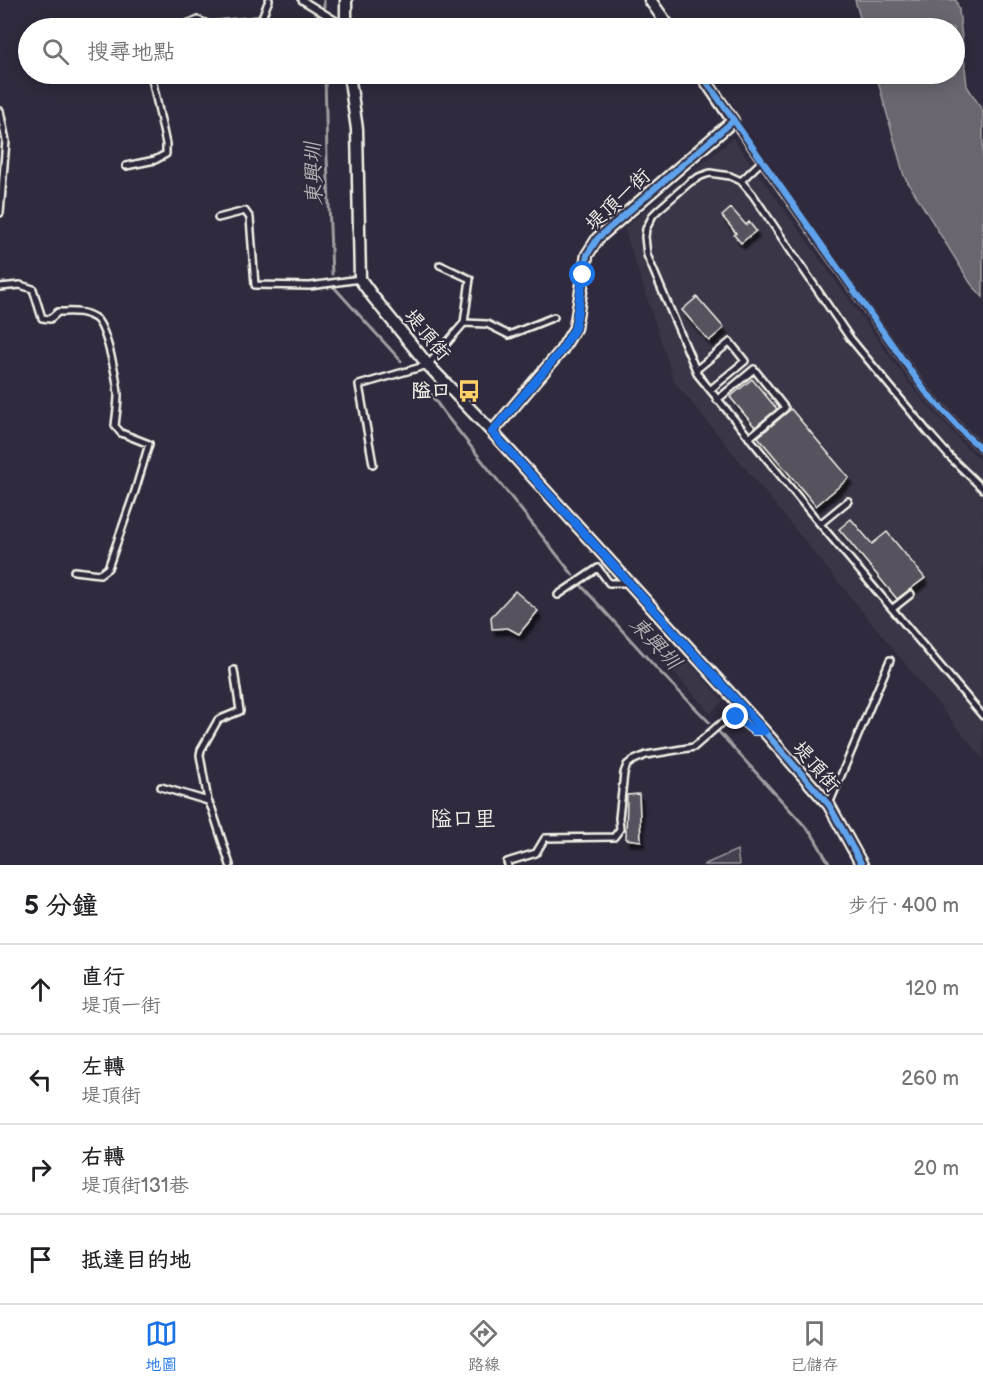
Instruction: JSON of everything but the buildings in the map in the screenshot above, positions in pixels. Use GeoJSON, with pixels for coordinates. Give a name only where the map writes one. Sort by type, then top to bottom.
{"type":"FeatureCollection","features":[{"type":"Feature","properties":{"kind":"street"},"geometry":{"type":"LineString","coordinates":[[346,0],[346,18]]}},
{"type":"Feature","properties":{"kind":"street"},"geometry":{"type":"LineString","coordinates":[[650,0],[663,18]]}},
{"type":"Feature","properties":{"kind":"street"},"geometry":{"type":"LineString","coordinates":[[350,84],[357,129],[360,279]]}},
{"type":"Feature","properties":{"kind":"street"},"geometry":{"type":"LineString","coordinates":[[708,84],[733,121]]}},
{"type":"Feature","properties":{"kind":"street","name":"堤頂一街"},"geometry":{"type":"LineString","coordinates":[[492,432],[561,351],[575,328],[587,255],[598,238],[733,121]]}},
{"type":"Feature","properties":{"kind":"street","name":"堤頂街"},"geometry":{"type":"LineString","coordinates":[[360,279],[428,365],[492,432],[764,731],[829,806],[862,865]]}},
{"type":"Feature","properties":{"kind":"lane"},"geometry":{"type":"LineString","coordinates":[[262,18],[269,0]]}},
{"type":"Feature","properties":{"kind":"lane"},"geometry":{"type":"LineString","coordinates":[[302,0],[330,18]]}},
{"type":"Feature","properties":{"kind":"lane"},"geometry":{"type":"LineString","coordinates":[[126,166],[155,160],[166,154],[166,144],[153,84]]}},
{"type":"Feature","properties":{"kind":"lane"},"geometry":{"type":"LineString","coordinates":[[0,111],[6,141],[0,213]]}},
{"type":"Feature","properties":{"kind":"lane"},"geometry":{"type":"LineString","coordinates":[[733,121],[925,391],[983,450]]}},
{"type":"Feature","properties":{"kind":"lane"},"geometry":{"type":"LineString","coordinates":[[741,182],[762,161]]}},
{"type":"Feature","properties":{"kind":"lane"},"geometry":{"type":"LineString","coordinates":[[983,489],[950,458],[850,338],[753,195],[741,182],[720,174],[710,173],[701,176],[690,182],[658,210],[649,222],[645,237],[647,255],[701,380],[983,716]]}},
{"type":"Feature","properties":{"kind":"lane"},"geometry":{"type":"LineString","coordinates":[[218,218],[245,211],[250,218],[255,285],[310,286],[360,279]]}},
{"type":"Feature","properties":{"kind":"lane"},"geometry":{"type":"LineString","coordinates":[[373,464],[359,385],[428,365],[464,323],[470,279],[440,266]]}},
{"type":"Feature","properties":{"kind":"lane"},"geometry":{"type":"LineString","coordinates":[[0,287],[20,285],[33,289],[42,318],[51,319],[58,312],[79,311],[96,318],[102,327],[113,366],[118,407],[115,426],[121,433],[149,444],[108,568],[100,574],[74,571]]}},
{"type":"Feature","properties":{"kind":"lane"},"geometry":{"type":"LineString","coordinates":[[464,323],[487,324],[509,335],[554,317]]}},
{"type":"Feature","properties":{"kind":"lane"},"geometry":{"type":"LineString","coordinates":[[696,370],[730,342],[745,361],[710,390]]}},
{"type":"Feature","properties":{"kind":"lane"},"geometry":{"type":"LineString","coordinates":[[717,400],[753,369],[785,408],[749,438]]}},
{"type":"Feature","properties":{"kind":"lane"},"geometry":{"type":"LineString","coordinates":[[820,524],[848,501]]}},
{"type":"Feature","properties":{"kind":"lane"},"geometry":{"type":"LineString","coordinates":[[558,596],[598,568],[609,583],[628,583]]}},
{"type":"Feature","properties":{"kind":"lane"},"geometry":{"type":"LineString","coordinates":[[892,609],[911,594]]}},
{"type":"Feature","properties":{"kind":"lane"},"geometry":{"type":"LineString","coordinates":[[829,806],[890,660]]}},
{"type":"Feature","properties":{"kind":"lane"},"geometry":{"type":"LineString","coordinates":[[230,865],[208,801],[201,750],[218,720],[240,711],[234,670]]}},
{"type":"Feature","properties":{"kind":"lane"},"geometry":{"type":"LineString","coordinates":[[508,865],[507,862],[536,853],[545,838],[614,837],[620,829],[624,773],[627,765],[632,761],[646,755],[694,747],[729,718],[736,717],[754,731],[764,731]]}},
{"type":"Feature","properties":{"kind":"lane"},"geometry":{"type":"LineString","coordinates":[[162,787],[208,801]]}},
{"type":"Feature","properties":{"kind":"shaded area"},"geometry":{"type":"Polygon","coordinates":[[[855,0],[956,0],[960,18],[860,18],[855,0]]]}},
{"type":"Feature","properties":{"kind":"shaded area"},"geometry":{"type":"Polygon","coordinates":[[[965,67],[967,86],[983,111],[983,297],[971,284],[904,176],[879,84],[965,84],[965,67]]]}},
{"type":"Feature","properties":{"kind":"shaded area"},"geometry":{"type":"Polygon","coordinates":[[[733,138],[914,390],[965,446],[983,462],[983,759],[674,381],[624,228],[733,138]]]}},
{"type":"Feature","properties":{"kind":"shaded area"},"geometry":{"type":"Polygon","coordinates":[[[686,659],[723,701],[710,713],[673,671],[686,659]]]}},
{"type":"Feature","properties":{"kind":"shaded area"},"geometry":{"type":"Polygon","coordinates":[[[737,850],[739,865],[703,865],[737,850]]]}},
{"type":"Feature","properties":{"kind":"waterway","name":"東興圳"},"geometry":{"type":"LineString","coordinates":[[324,0],[324,13]]}},
{"type":"Feature","properties":{"kind":"waterway","name":"東興圳"},"geometry":{"type":"LineString","coordinates":[[325,84],[332,274]]}},
{"type":"Feature","properties":{"kind":"waterway","name":"東興圳"},"geometry":{"type":"LineString","coordinates":[[333,286],[401,361]]}},
{"type":"Feature","properties":{"kind":"waterway","name":"東興圳"},"geometry":{"type":"LineString","coordinates":[[429,392],[573,575]]}},
{"type":"Feature","properties":{"kind":"waterway","name":"東興圳"},"geometry":{"type":"LineString","coordinates":[[580,584],[709,722]]}},
{"type":"Feature","properties":{"kind":"waterway","name":"東興圳"},"geometry":{"type":"LineString","coordinates":[[718,731],[812,834],[830,865]]}},
{"type":"Feature","properties":{"kind":"cycle path"},"geometry":{"type":"LineString","coordinates":[[708,84],[925,391],[983,450]]}},
{"type":"Feature","properties":{"kind":"cycle path"},"geometry":{"type":"LineString","coordinates":[[733,121],[598,238],[587,255],[575,328],[561,351],[492,432],[829,805],[862,865]]}},
{"type":"Feature","properties":{"kind":"place","name":"隘口"},"geometry":{"type":"Point","coordinates":[469,391]}},
{"type":"Feature","properties":{"kind":"district","name":"隘口里"},"geometry":{"type":"Point","coordinates":[463,819]}},
{"type":"Feature","properties":{"kind":"route"},"geometry":{"type":"LineString","coordinates":[[583,275],[575,328],[561,351],[492,432],[764,731],[754,731],[736,717]]}}]}
